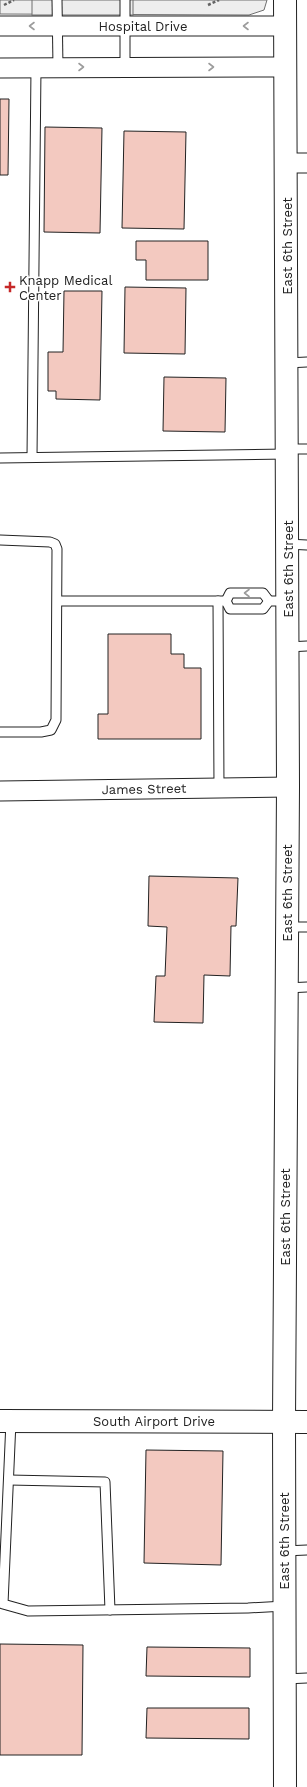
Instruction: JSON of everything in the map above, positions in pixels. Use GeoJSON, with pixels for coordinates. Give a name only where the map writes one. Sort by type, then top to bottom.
{"type":"FeatureCollection","features":[{"type":"Feature","properties":{"kind":"street","name":"East 6th Street"},"geometry":{"type":"LineString","coordinates":[[285,0],[285,67],[297,163],[297,363],[294,451],[297,545],[278,601],[297,647],[288,787],[297,927],[297,988],[284,1422],[285,1787]]}},
{"type":"Feature","properties":{"kind":"street","name":"Hospital Drive"},"geometry":{"type":"LineString","coordinates":[[0,26],[285,26]]}},
{"type":"Feature","properties":{"kind":"street"},"geometry":{"type":"LineString","coordinates":[[0,68],[285,67]]}},
{"type":"Feature","properties":{"kind":"street","name":"James Street"},"geometry":{"type":"LineString","coordinates":[[0,791],[288,787]]}},
{"type":"Feature","properties":{"kind":"street","name":"South Airport Drive"},"geometry":{"type":"LineString","coordinates":[[5,1421],[307,1422]]}},
{"type":"Feature","properties":{"kind":"lane"},"geometry":{"type":"LineString","coordinates":[[57,0],[58,67]]}},
{"type":"Feature","properties":{"kind":"lane"},"geometry":{"type":"LineString","coordinates":[[125,0],[125,68]]}},
{"type":"Feature","properties":{"kind":"lane"},"geometry":{"type":"LineString","coordinates":[[32,457],[36,68]]}},
{"type":"Feature","properties":{"kind":"lane"},"geometry":{"type":"LineString","coordinates":[[0,458],[294,451]]}},
{"type":"Feature","properties":{"kind":"lane"},"geometry":{"type":"LineString","coordinates":[[0,540],[50,542],[56,544],[58,602],[56,720],[51,730],[41,732],[0,732]]}},
{"type":"Feature","properties":{"kind":"lane"},"geometry":{"type":"LineString","coordinates":[[219,788],[222,601],[230,593],[263,593],[278,601]]}},
{"type":"Feature","properties":{"kind":"lane"},"geometry":{"type":"LineString","coordinates":[[58,602],[222,601],[230,608],[263,609],[278,601]]}},
{"type":"Feature","properties":{"kind":"lane"},"geometry":{"type":"LineString","coordinates":[[5,1421],[9,1480],[4,1604],[28,1611],[285,1606]]}},
{"type":"Feature","properties":{"kind":"lane"},"geometry":{"type":"LineString","coordinates":[[9,1480],[105,1482],[110,1610]]}},
{"type":"Feature","properties":{"kind":"lane"},"geometry":{"type":"LineString","coordinates":[[284,1551],[307,1550]]}},
{"type":"Feature","properties":{"kind":"lane"},"geometry":{"type":"LineString","coordinates":[[285,1679],[307,1678]]}},
{"type":"Feature","properties":{"kind":"path"},"geometry":{"type":"LineString","coordinates":[[0,6],[14,0]]}},
{"type":"Feature","properties":{"kind":"shaded area"},"geometry":{"type":"Polygon","coordinates":[[[0,0],[267,0],[264,10],[249,15],[0,14],[0,0]]]}},
{"type":"Feature","properties":{"kind":"shaded area"},"geometry":{"type":"Polygon","coordinates":[[[32,0],[133,0],[133,15],[32,15],[32,0]]]}},
{"type":"Feature","properties":{"kind":"building"},"geometry":{"type":"Polygon","coordinates":[[[0,99],[9,99],[8,175],[0,175],[0,99]]]}},
{"type":"Feature","properties":{"kind":"building"},"geometry":{"type":"Polygon","coordinates":[[[45,127],[102,128],[100,233],[44,232],[45,127]]]}},
{"type":"Feature","properties":{"kind":"building"},"geometry":{"type":"Polygon","coordinates":[[[124,131],[186,132],[184,229],[122,228],[124,131]]]}},
{"type":"Feature","properties":{"kind":"building"},"geometry":{"type":"Polygon","coordinates":[[[136,241],[208,241],[208,280],[146,280],[146,260],[136,260],[136,241]]]}},
{"type":"Feature","properties":{"kind":"building"},"geometry":{"type":"Polygon","coordinates":[[[125,287],[186,288],[185,354],[124,353],[125,287]]]}},
{"type":"Feature","properties":{"kind":"building"},"geometry":{"type":"Polygon","coordinates":[[[64,291],[102,291],[100,400],[56,399],[56,391],[48,391],[48,352],[63,352],[64,291]]]}},
{"type":"Feature","properties":{"kind":"building"},"geometry":{"type":"Polygon","coordinates":[[[164,377],[226,378],[225,432],[163,431],[164,377]]]}},
{"type":"Feature","properties":{"kind":"building"},"geometry":{"type":"Polygon","coordinates":[[[108,634],[171,634],[171,654],[184,654],[184,668],[201,668],[201,739],[98,739],[98,714],[108,714],[108,634]]]}},
{"type":"Feature","properties":{"kind":"building"},"geometry":{"type":"Polygon","coordinates":[[[149,876],[238,878],[236,926],[231,926],[230,976],[204,975],[203,1023],[154,1022],[156,976],[165,976],[167,927],[148,926],[149,876]]]}},
{"type":"Feature","properties":{"kind":"building"},"geometry":{"type":"Polygon","coordinates":[[[146,1450],[223,1451],[221,1565],[144,1563],[146,1450]]]}},
{"type":"Feature","properties":{"kind":"building"},"geometry":{"type":"Polygon","coordinates":[[[0,1644],[83,1645],[82,1755],[0,1755],[0,1644]]]}},
{"type":"Feature","properties":{"kind":"building"},"geometry":{"type":"Polygon","coordinates":[[[147,1647],[250,1648],[250,1677],[146,1676],[147,1647]]]}},
{"type":"Feature","properties":{"kind":"building"},"geometry":{"type":"Polygon","coordinates":[[[147,1708],[249,1708],[249,1739],[146,1738],[147,1708]]]}},
{"type":"Feature","properties":{"kind":"place","name":"Knapp Medical Center"},"geometry":{"type":"Point","coordinates":[10,287]}}]}
